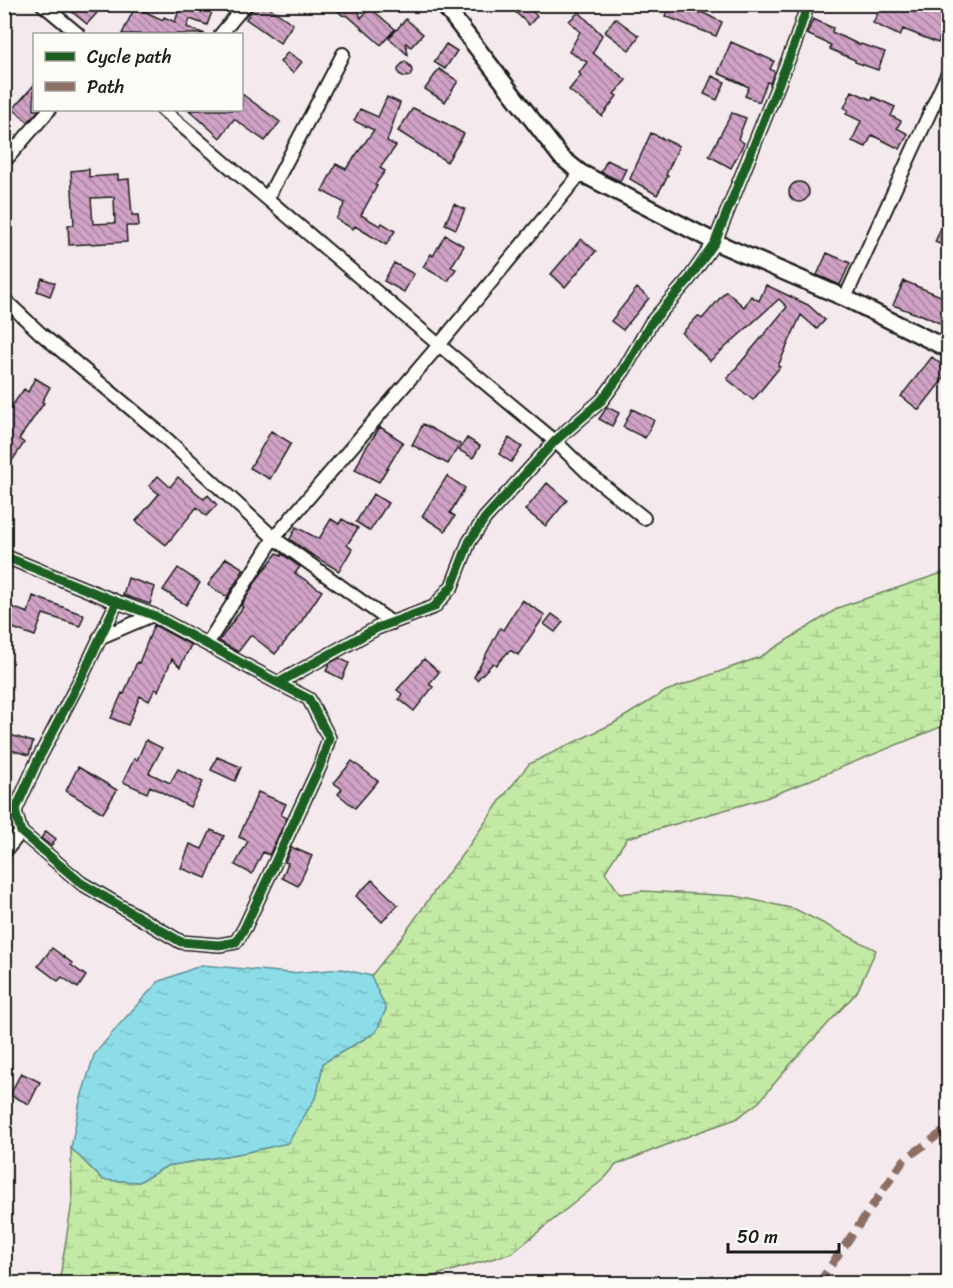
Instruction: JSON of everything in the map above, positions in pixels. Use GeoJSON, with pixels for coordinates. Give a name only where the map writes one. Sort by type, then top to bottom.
{"type":"FeatureCollection","features":[{"type":"Feature","properties":{"kind":"street"},"geometry":{"type":"LineString","coordinates":[[42,4],[77,33]]}},
{"type":"Feature","properties":{"kind":"street"},"geometry":{"type":"LineString","coordinates":[[222,33],[246,4]]}},
{"type":"Feature","properties":{"kind":"street"},"geometry":{"type":"LineString","coordinates":[[443,4],[561,157],[581,173],[715,242],[845,298],[948,349]]}},
{"type":"Feature","properties":{"kind":"street"},"geometry":{"type":"LineString","coordinates":[[278,683],[376,628],[434,607],[452,586],[470,542],[485,518],[555,441],[602,400],[624,370],[651,323],[689,279],[715,242],[795,43],[805,6]]}},
{"type":"Feature","properties":{"kind":"street"},"geometry":{"type":"LineString","coordinates":[[268,197],[343,54]]}},
{"type":"Feature","properties":{"kind":"street"},"geometry":{"type":"LineString","coordinates":[[845,298],[948,73]]}},
{"type":"Feature","properties":{"kind":"street"},"geometry":{"type":"LineString","coordinates":[[4,162],[48,111]]}},
{"type":"Feature","properties":{"kind":"street"},"geometry":{"type":"LineString","coordinates":[[164,111],[555,441],[588,473],[644,518]]}},
{"type":"Feature","properties":{"kind":"street"},"geometry":{"type":"LineString","coordinates":[[207,644],[274,538],[439,345],[581,173]]}},
{"type":"Feature","properties":{"kind":"street"},"geometry":{"type":"LineString","coordinates":[[4,299],[40,333],[160,433],[274,538],[392,623]]}},
{"type":"Feature","properties":{"kind":"street"},"geometry":{"type":"LineString","coordinates":[[4,556],[153,615],[309,699],[329,738],[320,766],[236,942],[219,945],[181,942],[81,883],[21,832],[10,808],[82,676],[117,602]]}},
{"type":"Feature","properties":{"kind":"street"},"geometry":{"type":"LineString","coordinates":[[99,638],[153,615]]}},
{"type":"Feature","properties":{"kind":"street"},"geometry":{"type":"LineString","coordinates":[[4,853],[21,832]]}},
{"type":"Feature","properties":{"kind":"green space"},"geometry":{"type":"Polygon","coordinates":[[[948,571],[948,724],[766,798],[627,838],[605,872],[620,894],[642,891],[735,896],[795,909],[876,950],[857,992],[759,1102],[736,1119],[616,1165],[605,1178],[512,1253],[416,1283],[59,1284],[72,1202],[71,1148],[103,1180],[139,1182],[167,1166],[248,1152],[317,1095],[323,1063],[376,1032],[386,1009],[371,976],[529,764],[614,723],[666,691],[760,657],[840,607],[948,571]]]}},
{"type":"Feature","properties":{"kind":"water"},"geometry":{"type":"Polygon","coordinates":[[[202,965],[291,973],[342,969],[371,976],[386,1009],[376,1032],[323,1063],[317,1095],[288,1143],[167,1166],[139,1182],[103,1180],[71,1148],[80,1101],[94,1055],[158,982],[202,965]]]}},
{"type":"Feature","properties":{"kind":"building"},"geometry":{"type":"Polygon","coordinates":[[[62,4],[105,4],[87,24],[62,4]]]}},
{"type":"Feature","properties":{"kind":"building"},"geometry":{"type":"Polygon","coordinates":[[[181,4],[215,4],[207,25],[190,19],[187,27],[202,33],[122,33],[135,7],[163,20],[164,17],[175,22],[181,4]]]}},
{"type":"Feature","properties":{"kind":"building"},"geometry":{"type":"Polygon","coordinates":[[[256,4],[264,4],[293,24],[280,43],[246,19],[256,4]]]}},
{"type":"Feature","properties":{"kind":"building"},"geometry":{"type":"Polygon","coordinates":[[[331,4],[356,4],[361,18],[370,8],[395,29],[381,45],[331,4]]]}},
{"type":"Feature","properties":{"kind":"building"},"geometry":{"type":"Polygon","coordinates":[[[507,4],[524,4],[537,16],[529,25],[507,4]]]}},
{"type":"Feature","properties":{"kind":"building"},"geometry":{"type":"Polygon","coordinates":[[[669,4],[677,4],[701,12],[722,22],[716,36],[665,16],[669,4]]]}},
{"type":"Feature","properties":{"kind":"building"},"geometry":{"type":"Polygon","coordinates":[[[882,4],[907,4],[924,13],[927,4],[948,4],[948,16],[938,43],[903,29],[900,36],[873,23],[882,4]]]}},
{"type":"Feature","properties":{"kind":"building"},"geometry":{"type":"Polygon","coordinates":[[[579,12],[602,35],[593,53],[626,80],[614,94],[617,96],[602,116],[569,90],[581,75],[579,73],[587,62],[569,52],[580,32],[569,21],[579,12]]]}},
{"type":"Feature","properties":{"kind":"building"},"geometry":{"type":"Polygon","coordinates":[[[615,18],[639,36],[629,50],[605,32],[615,18]]]}},
{"type":"Feature","properties":{"kind":"building"},"geometry":{"type":"Polygon","coordinates":[[[406,19],[423,34],[411,47],[406,43],[408,55],[389,38],[406,19]]]}},
{"type":"Feature","properties":{"kind":"building"},"geometry":{"type":"Polygon","coordinates":[[[813,19],[833,28],[832,32],[860,45],[885,52],[878,70],[855,62],[830,49],[831,45],[807,34],[813,19]]]}},
{"type":"Feature","properties":{"kind":"building"},"geometry":{"type":"Polygon","coordinates":[[[731,42],[774,61],[770,69],[775,72],[770,83],[767,82],[759,102],[745,96],[749,87],[718,73],[731,42]]]}},
{"type":"Feature","properties":{"kind":"building"},"geometry":{"type":"Polygon","coordinates":[[[446,44],[457,51],[445,69],[434,62],[446,44]]]}},
{"type":"Feature","properties":{"kind":"building"},"geometry":{"type":"Polygon","coordinates":[[[288,52],[302,62],[293,73],[280,62],[288,52]]]}},
{"type":"Feature","properties":{"kind":"building"},"geometry":{"type":"Polygon","coordinates":[[[405,61],[412,71],[410,76],[405,77],[399,74],[398,70],[405,61]]]}},
{"type":"Feature","properties":{"kind":"building"},"geometry":{"type":"Polygon","coordinates":[[[439,69],[458,81],[445,102],[425,89],[439,69]]]}},
{"type":"Feature","properties":{"kind":"building"},"geometry":{"type":"Polygon","coordinates":[[[712,76],[725,82],[717,100],[704,94],[712,76]]]}},
{"type":"Feature","properties":{"kind":"building"},"geometry":{"type":"Polygon","coordinates":[[[33,86],[33,111],[38,111],[28,122],[13,109],[33,86]]]}},
{"type":"Feature","properties":{"kind":"building"},"geometry":{"type":"Polygon","coordinates":[[[852,91],[895,107],[891,116],[901,121],[897,128],[908,134],[900,149],[872,135],[866,147],[852,141],[861,121],[846,114],[848,110],[844,108],[852,91]]]}},
{"type":"Feature","properties":{"kind":"building"},"geometry":{"type":"Polygon","coordinates":[[[243,95],[280,122],[265,141],[234,119],[220,138],[190,111],[243,111],[243,95]]]}},
{"type":"Feature","properties":{"kind":"building"},"geometry":{"type":"Polygon","coordinates":[[[387,97],[400,103],[387,141],[396,146],[380,168],[385,171],[375,185],[377,186],[361,215],[380,226],[382,223],[395,231],[386,245],[355,226],[353,229],[336,219],[345,203],[322,191],[336,164],[346,169],[374,130],[354,121],[360,109],[378,117],[387,97]]]}},
{"type":"Feature","properties":{"kind":"building"},"geometry":{"type":"Polygon","coordinates":[[[413,108],[464,134],[447,162],[398,131],[413,108]]]}},
{"type":"Feature","properties":{"kind":"building"},"geometry":{"type":"Polygon","coordinates":[[[732,113],[746,118],[738,139],[744,143],[731,168],[709,156],[732,113]]]}},
{"type":"Feature","properties":{"kind":"building"},"geometry":{"type":"Polygon","coordinates":[[[651,133],[679,146],[666,175],[668,176],[657,195],[630,179],[651,133]]]}},
{"type":"Feature","properties":{"kind":"building"},"geometry":{"type":"Polygon","coordinates":[[[607,160],[626,169],[620,181],[601,172],[607,160]]]}},
{"type":"Feature","properties":{"kind":"building"},"geometry":{"type":"Polygon","coordinates":[[[89,169],[89,177],[118,175],[118,180],[129,179],[132,215],[138,215],[139,226],[126,226],[127,242],[69,245],[68,225],[74,225],[71,171],[89,169]],[[114,197],[91,198],[93,224],[115,223],[114,197]]]}},
{"type":"Feature","properties":{"kind":"building"},"geometry":{"type":"Polygon","coordinates":[[[799,182],[806,185],[809,192],[806,199],[799,202],[792,199],[789,192],[792,185],[799,182]]]}},
{"type":"Feature","properties":{"kind":"building"},"geometry":{"type":"Polygon","coordinates":[[[454,204],[465,209],[456,229],[445,224],[454,204]]]}},
{"type":"Feature","properties":{"kind":"building"},"geometry":{"type":"Polygon","coordinates":[[[948,211],[948,247],[935,242],[948,211]]]}},
{"type":"Feature","properties":{"kind":"building"},"geometry":{"type":"Polygon","coordinates":[[[445,235],[464,246],[451,267],[456,269],[448,281],[423,267],[431,254],[433,256],[445,235]]]}},
{"type":"Feature","properties":{"kind":"building"},"geometry":{"type":"Polygon","coordinates":[[[581,239],[596,251],[565,287],[551,274],[581,239]]]}},
{"type":"Feature","properties":{"kind":"building"},"geometry":{"type":"Polygon","coordinates":[[[827,253],[850,263],[840,285],[817,275],[827,253]]]}},
{"type":"Feature","properties":{"kind":"building"},"geometry":{"type":"Polygon","coordinates":[[[394,263],[414,274],[404,292],[384,281],[394,263]]]}},
{"type":"Feature","properties":{"kind":"building"},"geometry":{"type":"Polygon","coordinates":[[[42,278],[55,283],[50,296],[37,291],[42,278]]]}},
{"type":"Feature","properties":{"kind":"building"},"geometry":{"type":"Polygon","coordinates":[[[904,281],[948,299],[948,327],[893,305],[904,281]]]}},
{"type":"Feature","properties":{"kind":"building"},"geometry":{"type":"Polygon","coordinates":[[[766,285],[808,305],[825,320],[817,329],[801,315],[778,366],[780,367],[753,400],[727,379],[787,307],[779,299],[710,361],[682,333],[698,316],[702,319],[726,291],[744,307],[751,296],[759,301],[766,285]]]}},
{"type":"Feature","properties":{"kind":"building"},"geometry":{"type":"Polygon","coordinates":[[[637,288],[649,298],[623,330],[611,321],[637,288]]]}},
{"type":"Feature","properties":{"kind":"building"},"geometry":{"type":"Polygon","coordinates":[[[932,357],[948,370],[948,373],[919,410],[901,396],[932,357]]]}},
{"type":"Feature","properties":{"kind":"building"},"geometry":{"type":"Polygon","coordinates":[[[35,378],[50,387],[42,402],[44,403],[19,439],[24,443],[4,473],[4,417],[24,389],[28,392],[35,378]]]}},
{"type":"Feature","properties":{"kind":"building"},"geometry":{"type":"Polygon","coordinates":[[[607,407],[619,413],[612,426],[599,419],[607,407]]]}},
{"type":"Feature","properties":{"kind":"building"},"geometry":{"type":"Polygon","coordinates":[[[632,409],[654,420],[645,438],[623,427],[632,409]]]}},
{"type":"Feature","properties":{"kind":"building"},"geometry":{"type":"Polygon","coordinates":[[[423,424],[460,444],[448,464],[412,445],[423,424]]]}},
{"type":"Feature","properties":{"kind":"building"},"geometry":{"type":"Polygon","coordinates":[[[380,427],[403,442],[379,482],[355,470],[365,449],[380,427]]]}},
{"type":"Feature","properties":{"kind":"building"},"geometry":{"type":"Polygon","coordinates":[[[271,431],[291,443],[270,479],[250,468],[271,431]]]}},
{"type":"Feature","properties":{"kind":"building"},"geometry":{"type":"Polygon","coordinates":[[[467,438],[480,446],[473,458],[459,450],[467,438]]]}},
{"type":"Feature","properties":{"kind":"building"},"geometry":{"type":"Polygon","coordinates":[[[509,438],[522,447],[511,462],[499,454],[509,438]]]}},
{"type":"Feature","properties":{"kind":"building"},"geometry":{"type":"Polygon","coordinates":[[[158,476],[170,487],[178,477],[204,499],[208,495],[217,505],[206,516],[197,507],[166,545],[136,521],[159,494],[149,486],[158,476]]]}},
{"type":"Feature","properties":{"kind":"building"},"geometry":{"type":"Polygon","coordinates":[[[447,476],[465,488],[450,513],[455,516],[445,531],[422,516],[447,476]]]}},
{"type":"Feature","properties":{"kind":"building"},"geometry":{"type":"Polygon","coordinates":[[[547,483],[567,500],[546,526],[525,510],[547,483]]]}},
{"type":"Feature","properties":{"kind":"building"},"geometry":{"type":"Polygon","coordinates":[[[373,494],[388,503],[370,531],[356,522],[373,494]]]}},
{"type":"Feature","properties":{"kind":"building"},"geometry":{"type":"Polygon","coordinates":[[[331,519],[339,524],[342,519],[358,528],[347,545],[352,549],[339,571],[290,539],[296,527],[319,539],[331,519]]]}},
{"type":"Feature","properties":{"kind":"building"},"geometry":{"type":"Polygon","coordinates":[[[277,553],[300,567],[295,573],[322,591],[299,625],[275,654],[251,635],[238,652],[219,641],[243,607],[241,606],[258,578],[277,553]]]}},
{"type":"Feature","properties":{"kind":"building"},"geometry":{"type":"Polygon","coordinates":[[[226,558],[244,569],[227,597],[208,585],[226,558]]]}},
{"type":"Feature","properties":{"kind":"building"},"geometry":{"type":"Polygon","coordinates":[[[178,568],[200,583],[186,605],[163,590],[178,568]]]}},
{"type":"Feature","properties":{"kind":"building"},"geometry":{"type":"Polygon","coordinates":[[[128,578],[155,587],[150,604],[123,595],[128,578]]]}},
{"type":"Feature","properties":{"kind":"building"},"geometry":{"type":"Polygon","coordinates":[[[33,596],[84,615],[80,626],[43,614],[35,636],[4,625],[9,606],[28,613],[33,596]]]}},
{"type":"Feature","properties":{"kind":"building"},"geometry":{"type":"Polygon","coordinates":[[[522,600],[545,615],[518,655],[510,650],[496,665],[493,663],[477,680],[474,677],[500,628],[503,630],[522,600]]]}},
{"type":"Feature","properties":{"kind":"building"},"geometry":{"type":"Polygon","coordinates":[[[552,614],[563,622],[555,632],[544,624],[552,614]]]}},
{"type":"Feature","properties":{"kind":"building"},"geometry":{"type":"Polygon","coordinates":[[[154,625],[191,645],[180,667],[172,659],[158,691],[155,689],[149,701],[140,696],[128,725],[111,718],[137,662],[139,663],[154,625]]]}},
{"type":"Feature","properties":{"kind":"building"},"geometry":{"type":"Polygon","coordinates":[[[339,658],[349,663],[342,679],[326,671],[330,663],[339,658]]]}},
{"type":"Feature","properties":{"kind":"building"},"geometry":{"type":"Polygon","coordinates":[[[424,659],[439,672],[429,684],[433,687],[414,711],[399,699],[402,694],[397,690],[424,659]]]}},
{"type":"Feature","properties":{"kind":"building"},"geometry":{"type":"Polygon","coordinates":[[[4,733],[33,742],[29,755],[4,748],[4,733]]]}},
{"type":"Feature","properties":{"kind":"building"},"geometry":{"type":"Polygon","coordinates":[[[146,740],[162,748],[149,773],[170,783],[178,769],[203,782],[190,807],[150,786],[147,793],[123,782],[146,740]]]}},
{"type":"Feature","properties":{"kind":"building"},"geometry":{"type":"Polygon","coordinates":[[[217,757],[241,767],[235,781],[211,770],[217,757]]]}},
{"type":"Feature","properties":{"kind":"building"},"geometry":{"type":"Polygon","coordinates":[[[352,761],[378,781],[355,808],[338,794],[342,789],[334,783],[352,761]]]}},
{"type":"Feature","properties":{"kind":"building"},"geometry":{"type":"Polygon","coordinates":[[[78,767],[117,790],[103,813],[66,791],[78,767]]]}},
{"type":"Feature","properties":{"kind":"building"},"geometry":{"type":"Polygon","coordinates":[[[258,792],[286,804],[281,815],[287,818],[269,855],[263,852],[252,874],[235,865],[248,841],[239,837],[258,792]]]}},
{"type":"Feature","properties":{"kind":"building"},"geometry":{"type":"Polygon","coordinates":[[[211,830],[224,836],[206,878],[181,868],[190,844],[202,849],[211,830]]]}},
{"type":"Feature","properties":{"kind":"building"},"geometry":{"type":"Polygon","coordinates":[[[46,831],[56,839],[51,846],[41,838],[46,831]]]}},
{"type":"Feature","properties":{"kind":"building"},"geometry":{"type":"Polygon","coordinates":[[[291,847],[312,856],[298,886],[282,878],[291,847]]]}},
{"type":"Feature","properties":{"kind":"building"},"geometry":{"type":"Polygon","coordinates":[[[372,880],[398,905],[382,922],[356,896],[372,880]]]}},
{"type":"Feature","properties":{"kind":"building"},"geometry":{"type":"Polygon","coordinates":[[[52,948],[86,976],[78,988],[62,977],[58,981],[38,966],[52,948]]]}},
{"type":"Feature","properties":{"kind":"building"},"geometry":{"type":"Polygon","coordinates":[[[21,1073],[40,1082],[29,1104],[10,1095],[21,1073]]]}},
{"type":"Feature","properties":{"kind":"marked path"},"geometry":{"type":"LineString","coordinates":[[818,1284],[904,1160],[948,1128]]}},
{"type":"Feature","properties":{"kind":"cycle path"},"geometry":{"type":"LineString","coordinates":[[4,556],[153,615],[278,683],[377,628],[434,607],[452,586],[469,542],[485,518],[555,441],[602,400],[624,370],[651,323],[689,279],[715,242],[795,43],[808,4]]}},
{"type":"Feature","properties":{"kind":"cycle path"},"geometry":{"type":"LineString","coordinates":[[117,602],[15,811],[21,832],[81,883],[181,942],[219,945],[236,942],[320,766],[329,738],[309,699],[278,683]]}}]}
